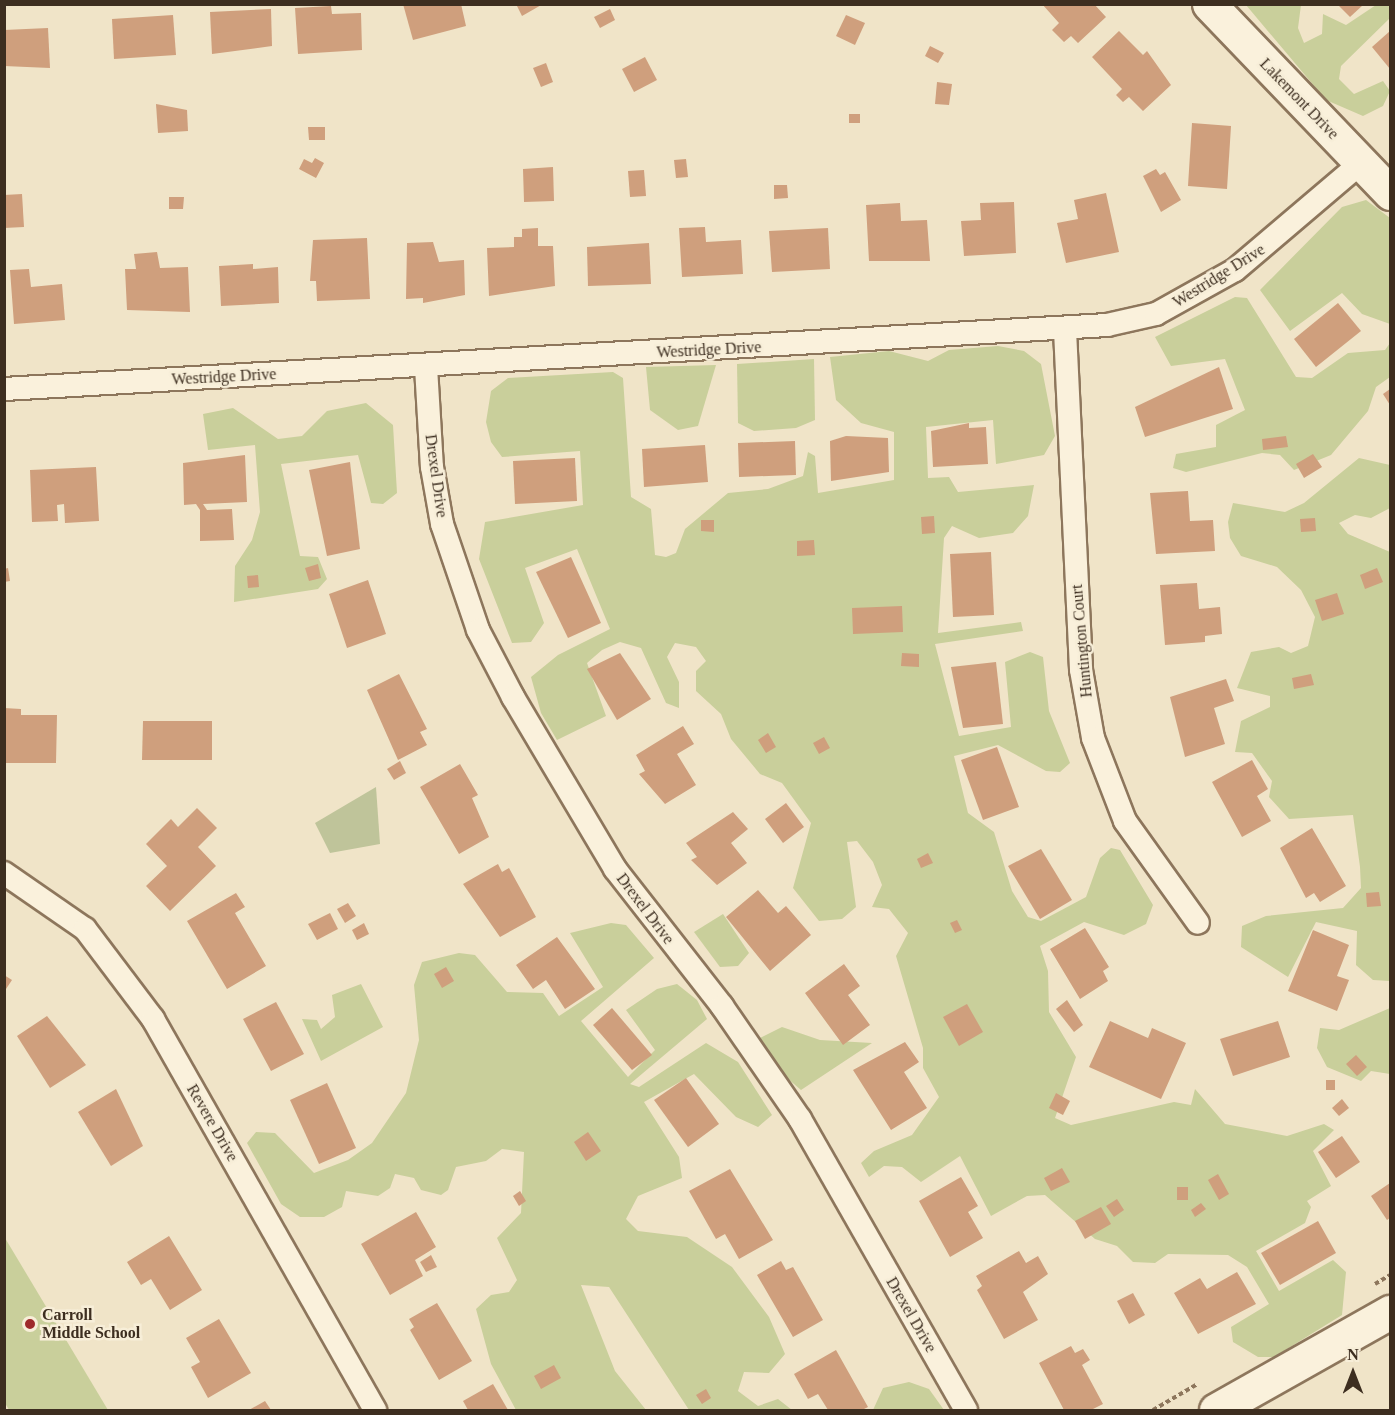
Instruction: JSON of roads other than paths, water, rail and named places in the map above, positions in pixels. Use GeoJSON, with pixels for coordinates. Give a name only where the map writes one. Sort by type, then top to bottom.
{"type":"FeatureCollection","features":[{"type":"Feature","properties":{"kind":"street","name":"Lakemont Drive"},"geometry":{"type":"LineString","coordinates":[[1209,4],[1390,193]]}},
{"type":"Feature","properties":{"kind":"street","name":"Westridge Drive"},"geometry":{"type":"LineString","coordinates":[[4,389],[1065,330],[1156,314],[1198,292],[1267,247],[1362,162]]}},
{"type":"Feature","properties":{"kind":"street","name":"Huntington Court"},"geometry":{"type":"LineString","coordinates":[[1065,330],[1081,670],[1093,738],[1125,821],[1198,923]]}},
{"type":"Feature","properties":{"kind":"street","name":"Drexel Drive"},"geometry":{"type":"LineString","coordinates":[[426,367],[432,467],[442,524],[478,630],[513,698],[615,869],[722,1006],[800,1119],[966,1410]]}},
{"type":"Feature","properties":{"kind":"street","name":"Revere Drive"},"geometry":{"type":"LineString","coordinates":[[4,873],[85,929],[153,1019],[375,1410]]}},
{"type":"Feature","properties":{"kind":"street"},"geometry":{"type":"LineString","coordinates":[[1216,1410],[1390,1312]]}},
{"type":"Feature","properties":{"kind":"place","name":"Carroll Middle School"},"geometry":{"type":"Point","coordinates":[30,1324]}}]}
